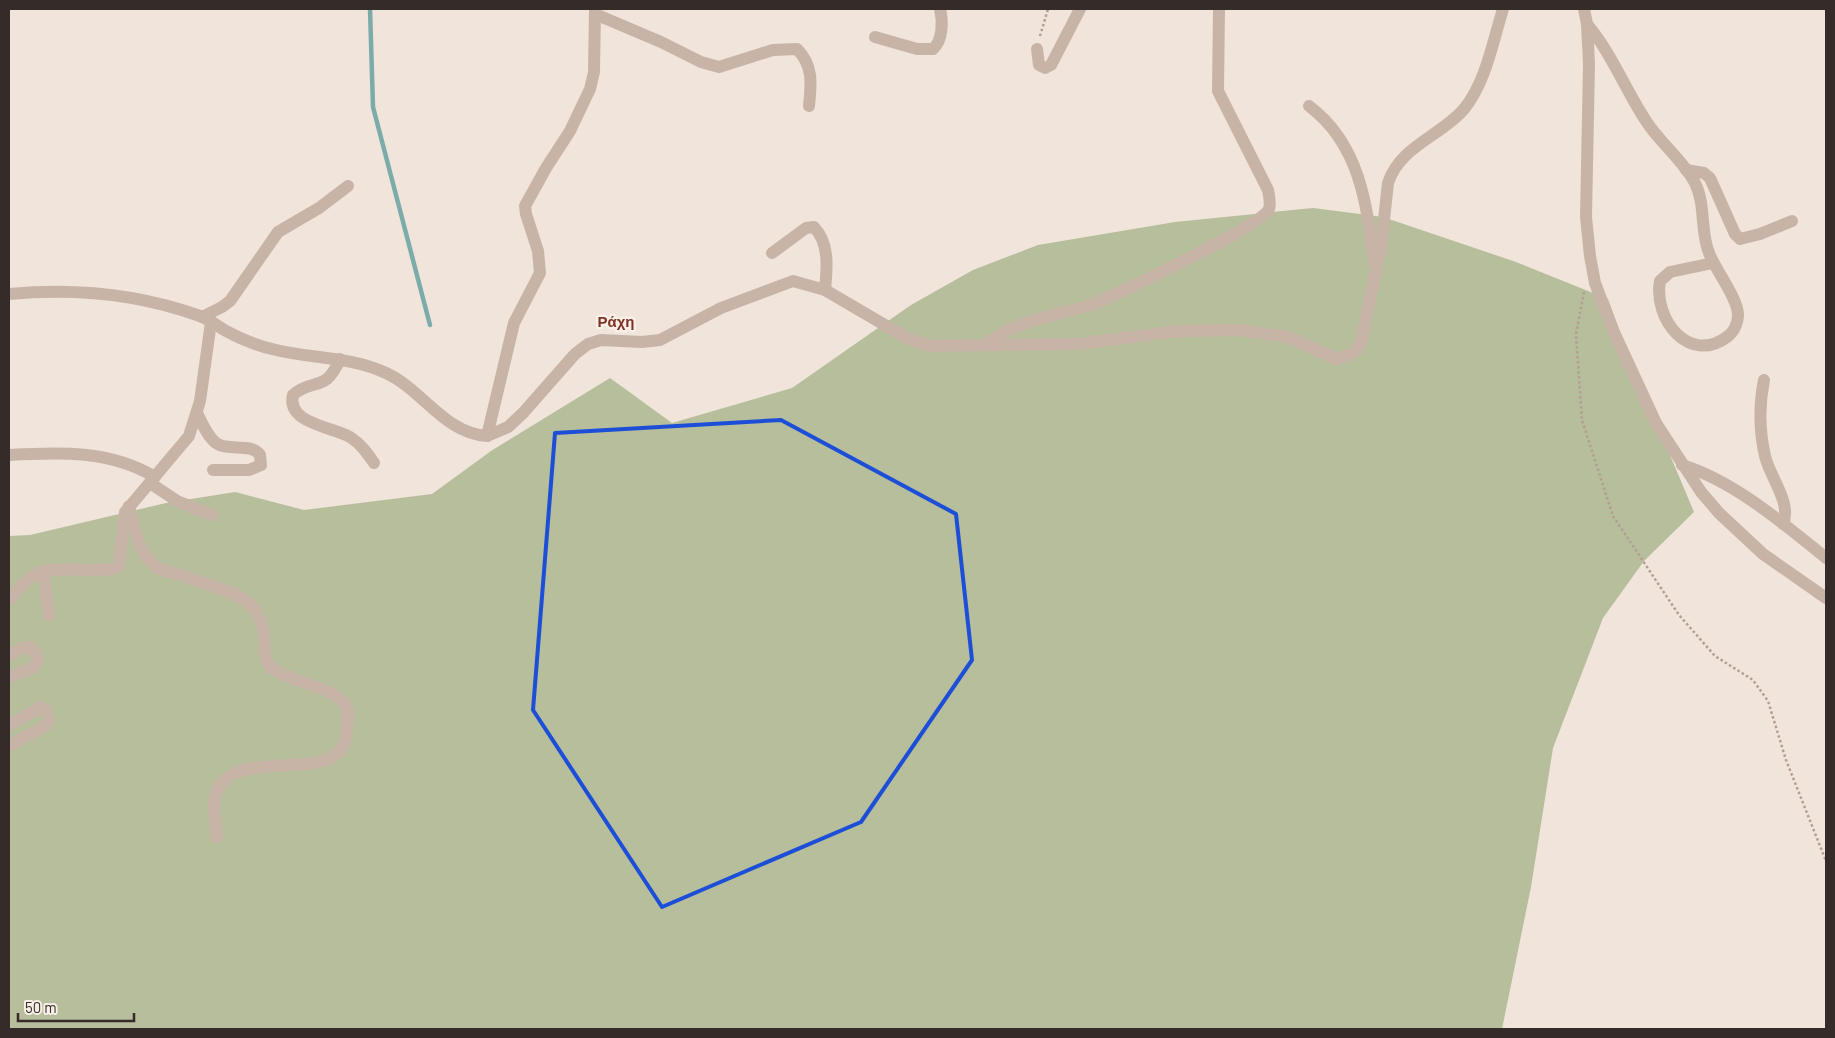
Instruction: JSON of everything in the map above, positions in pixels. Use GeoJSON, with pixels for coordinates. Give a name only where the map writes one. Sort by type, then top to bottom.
{"type":"FeatureCollection","features":[{"type":"Feature","properties":{"kind":"street"},"geometry":{"type":"LineString","coordinates":[[875,37],[917,49],[933,49],[940,38],[942,18],[940,9]]}},
{"type":"Feature","properties":{"kind":"street"},"geometry":{"type":"LineString","coordinates":[[1037,49],[1039,65],[1045,68],[1051,65],[1080,9]]}},
{"type":"Feature","properties":{"kind":"street"},"geometry":{"type":"LineString","coordinates":[[986,345],[993,338],[1016,326],[1094,303],[1164,271],[1252,224],[1269,209],[1268,190],[1218,91],[1218,9]]}},
{"type":"Feature","properties":{"kind":"street"},"geometry":{"type":"LineString","coordinates":[[9,294],[44,291],[100,294],[168,307],[206,319],[246,341],[274,349],[340,359],[373,367],[398,379],[458,429],[475,435],[487,436],[508,427],[523,413],[574,354],[588,344],[601,340],[642,342],[660,340],[720,308],[785,282],[801,281],[825,290],[918,343],[948,346],[1077,344],[1179,331],[1239,330],[1288,337],[1332,358],[1341,359],[1357,350],[1361,342],[1381,247],[1388,183],[1391,173],[1411,151],[1458,115],[1466,106],[1479,82],[1503,9]]}},
{"type":"Feature","properties":{"kind":"street"},"geometry":{"type":"LineString","coordinates":[[1584,9],[1587,24],[1589,64],[1586,217],[1595,282],[1640,391],[1656,424],[1701,492],[1763,554],[1826,598]]}},
{"type":"Feature","properties":{"kind":"street"},"geometry":{"type":"LineString","coordinates":[[487,436],[514,323],[540,273],[538,251],[525,206],[570,131],[590,89],[594,72],[595,11],[701,62],[719,67],[773,50],[797,49],[805,59],[810,72],[809,106]]}},
{"type":"Feature","properties":{"kind":"street"},"geometry":{"type":"LineString","coordinates":[[1587,24],[1608,53],[1645,120],[1694,182],[1700,199],[1703,230],[1713,263],[1737,307],[1737,322],[1730,335],[1724,340],[1714,344],[1690,344],[1681,340],[1668,323],[1659,291],[1660,281],[1670,272],[1713,263]]}},
{"type":"Feature","properties":{"kind":"street"},"geometry":{"type":"LineString","coordinates":[[1309,106],[1331,125],[1341,138],[1359,178],[1367,210],[1375,274]]}},
{"type":"Feature","properties":{"kind":"street"},"geometry":{"type":"LineString","coordinates":[[1686,170],[1704,173],[1710,178],[1735,234],[1740,238],[1760,234],[1792,221]]}},
{"type":"Feature","properties":{"kind":"street"},"geometry":{"type":"LineString","coordinates":[[206,319],[230,301],[278,232],[319,208],[348,186]]}},
{"type":"Feature","properties":{"kind":"street"},"geometry":{"type":"LineString","coordinates":[[772,253],[806,228],[814,227],[823,240],[827,260],[825,290]]}},
{"type":"Feature","properties":{"kind":"street"},"geometry":{"type":"LineString","coordinates":[[9,600],[26,581],[43,571],[57,569],[111,571],[116,569],[121,563],[124,519],[128,506],[153,480],[189,436],[197,413],[205,375],[206,319]]}},
{"type":"Feature","properties":{"kind":"street"},"geometry":{"type":"LineString","coordinates":[[340,359],[334,372],[326,382],[300,389],[293,395],[294,407],[299,415],[310,422],[350,437],[364,449],[374,463]]}},
{"type":"Feature","properties":{"kind":"street"},"geometry":{"type":"LineString","coordinates":[[1764,380],[1760,404],[1762,444],[1770,473],[1785,503],[1786,517],[1784,524]]}},
{"type":"Feature","properties":{"kind":"street"},"geometry":{"type":"LineString","coordinates":[[197,413],[211,437],[219,445],[251,449],[260,455],[261,465],[255,469],[214,470]]}},
{"type":"Feature","properties":{"kind":"street"},"geometry":{"type":"LineString","coordinates":[[9,455],[67,452],[105,457],[125,462],[153,480],[177,501],[212,515]]}},
{"type":"Feature","properties":{"kind":"street"},"geometry":{"type":"LineString","coordinates":[[1682,465],[1718,480],[1784,524],[1826,558]]}},
{"type":"Feature","properties":{"kind":"street"},"geometry":{"type":"LineString","coordinates":[[128,506],[139,543],[150,562],[157,568],[245,600],[257,612],[260,620],[264,633],[264,652],[268,663],[274,669],[340,698],[348,710],[345,743],[335,756],[296,765],[239,770],[229,775],[217,790],[215,799],[217,837]]}},
{"type":"Feature","properties":{"kind":"street"},"geometry":{"type":"LineString","coordinates":[[43,571],[49,615]]}},
{"type":"Feature","properties":{"kind":"street"},"geometry":{"type":"LineString","coordinates":[[9,656],[22,648],[30,647],[38,660],[34,667],[9,677]]}},
{"type":"Feature","properties":{"kind":"street"},"geometry":{"type":"LineString","coordinates":[[9,725],[41,707],[45,709],[49,718],[45,726],[9,746]]}},
{"type":"Feature","properties":{"kind":"path"},"geometry":{"type":"LineString","coordinates":[[1037,49],[1048,9]]}},
{"type":"Feature","properties":{"kind":"path"},"geometry":{"type":"LineString","coordinates":[[1585,285],[1576,334],[1582,420],[1613,516],[1679,615],[1715,656],[1753,680],[1768,701],[1786,760],[1826,861]]}},
{"type":"Feature","properties":{"kind":"highlighted area"},"geometry":{"type":"Polygon","coordinates":[[[781,420],[956,514],[972,660],[861,822],[662,907],[533,710],[555,433],[781,420]]]}},
{"type":"Feature","properties":{"kind":"green space"},"geometry":{"type":"Polygon","coordinates":[[[1313,208],[1383,217],[1516,262],[1608,299],[1632,365],[1694,512],[1644,561],[1603,618],[1553,748],[1531,887],[1502,1029],[9,1029],[9,536],[30,535],[166,503],[235,492],[304,510],[432,494],[491,451],[610,378],[672,423],[792,388],[911,305],[973,270],[1038,245],[1175,222],[1313,208]]]}},
{"type":"Feature","properties":{"kind":"waterway"},"geometry":{"type":"LineString","coordinates":[[370,9],[373,107],[430,325]]}},
{"type":"Feature","properties":{"kind":"district","name":"Ράχη"},"geometry":{"type":"Point","coordinates":[616,322]}}]}
